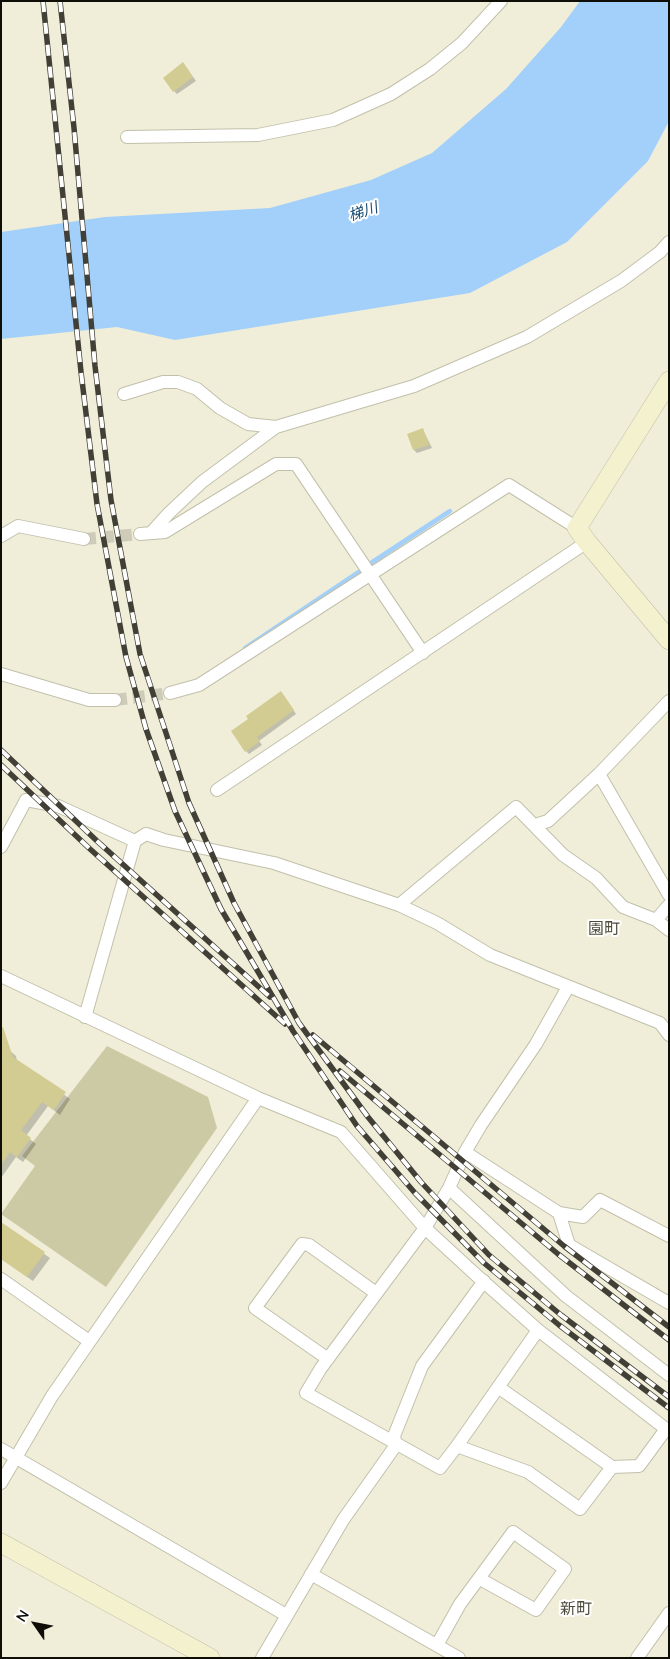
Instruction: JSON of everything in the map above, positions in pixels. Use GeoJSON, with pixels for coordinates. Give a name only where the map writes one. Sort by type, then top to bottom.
{"type":"FeatureCollection","features":[{"type":"Feature","properties":{"kind":"street"},"geometry":{"type":"LineString","coordinates":[[127,137],[258,135],[333,120],[391,94],[430,69],[462,43],[501,1]]}},
{"type":"Feature","properties":{"kind":"street"},"geometry":{"type":"LineString","coordinates":[[424,654],[296,464],[276,464],[166,532],[145,533],[202,482],[276,427],[414,386],[527,337],[621,281],[660,252],[669,242]]}},
{"type":"Feature","properties":{"kind":"street"},"geometry":{"type":"LineString","coordinates":[[217,790],[424,654],[582,535],[669,381]]}},
{"type":"Feature","properties":{"kind":"street"},"geometry":{"type":"LineString","coordinates":[[124,394],[163,382],[178,382],[197,389],[220,408],[248,424],[276,427]]}},
{"type":"Feature","properties":{"kind":"street"},"geometry":{"type":"LineString","coordinates":[[170,693],[199,685],[370,576],[509,484],[582,535],[669,640]]}},
{"type":"Feature","properties":{"kind":"street"},"geometry":{"type":"LineString","coordinates":[[1,536],[18,526],[84,539]]}},
{"type":"Feature","properties":{"kind":"street"},"geometry":{"type":"LineString","coordinates":[[1,674],[89,700],[115,700]]}},
{"type":"Feature","properties":{"kind":"street"},"geometry":{"type":"LineString","coordinates":[[535,825],[548,821],[599,774],[669,701]]}},
{"type":"Feature","properties":{"kind":"street"},"geometry":{"type":"LineString","coordinates":[[599,774],[669,895]]}},
{"type":"Feature","properties":{"kind":"street"},"geometry":{"type":"LineString","coordinates":[[1,847],[26,800],[58,806],[135,841]]}},
{"type":"Feature","properties":{"kind":"street"},"geometry":{"type":"LineString","coordinates":[[399,906],[516,807],[563,855],[596,878],[623,907],[656,920],[669,930]]}},
{"type":"Feature","properties":{"kind":"street"},"geometry":{"type":"LineString","coordinates":[[85,1017],[135,841],[146,834],[164,840],[274,863],[399,906],[436,923],[490,955],[568,987],[665,1022],[669,1035]]}},
{"type":"Feature","properties":{"kind":"street"},"geometry":{"type":"LineString","coordinates":[[656,920],[669,905]]}},
{"type":"Feature","properties":{"kind":"street"},"geometry":{"type":"LineString","coordinates":[[1,976],[258,1098],[342,1132],[425,1228],[538,1330],[668,1429],[639,1466],[612,1467],[498,1387]]}},
{"type":"Feature","properties":{"kind":"street"},"geometry":{"type":"LineString","coordinates":[[538,1330],[440,1468],[306,1393],[328,1359],[425,1228],[449,1188],[465,1152],[536,1044],[568,987]]}},
{"type":"Feature","properties":{"kind":"street"},"geometry":{"type":"LineString","coordinates":[[1,1483],[52,1396],[258,1098]]}},
{"type":"Feature","properties":{"kind":"street"},"geometry":{"type":"LineString","coordinates":[[465,1152],[559,1213],[583,1217],[600,1200],[669,1236]]}},
{"type":"Feature","properties":{"kind":"street"},"geometry":{"type":"LineString","coordinates":[[449,1188],[566,1296],[669,1375]]}},
{"type":"Feature","properties":{"kind":"street"},"geometry":{"type":"LineString","coordinates":[[559,1213],[568,1245],[669,1303]]}},
{"type":"Feature","properties":{"kind":"street"},"geometry":{"type":"LineString","coordinates":[[328,1359],[256,1308],[302,1244],[309,1245],[376,1293]]}},
{"type":"Feature","properties":{"kind":"street"},"geometry":{"type":"LineString","coordinates":[[1,1279],[89,1341]]}},
{"type":"Feature","properties":{"kind":"street"},"geometry":{"type":"LineString","coordinates":[[262,1658],[343,1520],[396,1445],[394,1436],[422,1366],[484,1281]]}},
{"type":"Feature","properties":{"kind":"street"},"geometry":{"type":"LineString","coordinates":[[457,1446],[528,1472],[580,1509],[612,1467]]}},
{"type":"Feature","properties":{"kind":"street"},"geometry":{"type":"LineString","coordinates":[[1,1449],[286,1615]]}},
{"type":"Feature","properties":{"kind":"street"},"geometry":{"type":"LineString","coordinates":[[437,1645],[460,1604],[513,1532],[564,1568],[536,1610],[480,1579]]}},
{"type":"Feature","properties":{"kind":"street"},"geometry":{"type":"LineString","coordinates":[[1,1543],[210,1658]]}},
{"type":"Feature","properties":{"kind":"street"},"geometry":{"type":"LineString","coordinates":[[311,1574],[459,1658]]}},
{"type":"Feature","properties":{"kind":"street"},"geometry":{"type":"LineString","coordinates":[[637,1658],[669,1613]]}},
{"type":"Feature","properties":{"kind":"shaded area"},"geometry":{"type":"Polygon","coordinates":[[[107,1046],[208,1097],[217,1128],[106,1287],[1,1214],[35,1166],[22,1156],[107,1046]]]}},
{"type":"Feature","properties":{"kind":"water","name":"梯川"},"geometry":{"type":"Polygon","coordinates":[[[580,1],[669,1],[669,121],[648,161],[567,242],[470,293],[175,340],[117,327],[1,339],[1,232],[105,217],[270,208],[371,180],[432,153],[506,89],[561,27],[580,1]]]}},
{"type":"Feature","properties":{"kind":"building"},"geometry":{"type":"Polygon","coordinates":[[[183,62],[193,77],[173,92],[163,78],[183,62]]]}},
{"type":"Feature","properties":{"kind":"building"},"geometry":{"type":"Polygon","coordinates":[[[423,428],[429,445],[413,450],[407,434],[423,428]]]}},
{"type":"Feature","properties":{"kind":"building"},"geometry":{"type":"Polygon","coordinates":[[[281,691],[294,710],[257,737],[260,741],[245,752],[231,731],[248,719],[246,716],[281,691]]]}},
{"type":"Feature","properties":{"kind":"building"},"geometry":{"type":"Polygon","coordinates":[[[3,1027],[13,1057],[66,1092],[54,1110],[42,1102],[21,1130],[31,1138],[17,1157],[10,1152],[1,1165],[1,1028],[3,1027]]]}},
{"type":"Feature","properties":{"kind":"building"},"geometry":{"type":"Polygon","coordinates":[[[1,1222],[45,1252],[27,1277],[1,1259],[1,1222]]]}},
{"type":"Feature","properties":{"kind":"waterway"},"geometry":{"type":"LineString","coordinates":[[371,563],[450,511]]}},
{"type":"Feature","properties":{"kind":"waterway"},"geometry":{"type":"LineString","coordinates":[[245,648],[360,571]]}},
{"type":"Feature","properties":{"kind":"tunnel"},"geometry":{"type":"LineString","coordinates":[[84,539],[140,534]]}},
{"type":"Feature","properties":{"kind":"tunnel"},"geometry":{"type":"LineString","coordinates":[[115,700],[170,693]]}},
{"type":"Feature","properties":{"kind":"railway"},"geometry":{"type":"LineString","coordinates":[[43,1],[81,372],[97,504],[126,657],[146,729],[175,811],[221,909],[293,1031],[357,1126],[415,1193],[484,1263],[559,1325],[669,1408]]}},
{"type":"Feature","properties":{"kind":"railway"},"geometry":{"type":"LineString","coordinates":[[60,1],[74,128],[95,366],[111,500],[140,654],[189,803],[234,903],[299,1023],[368,1117],[421,1182],[489,1255],[561,1315],[669,1397]]}},
{"type":"Feature","properties":{"kind":"railway"},"geometry":{"type":"LineString","coordinates":[[1,750],[97,841],[270,997]]}},
{"type":"Feature","properties":{"kind":"railway"},"geometry":{"type":"LineString","coordinates":[[1,765],[90,849],[285,1024]]}},
{"type":"Feature","properties":{"kind":"railway"},"geometry":{"type":"LineString","coordinates":[[313,1035],[564,1246],[669,1327]]}},
{"type":"Feature","properties":{"kind":"railway"},"geometry":{"type":"LineString","coordinates":[[340,1071],[558,1254],[669,1340]]}},
{"type":"Feature","properties":{"kind":"district","name":"園町"},"geometry":{"type":"Point","coordinates":[604,929]}},
{"type":"Feature","properties":{"kind":"district","name":"新町"},"geometry":{"type":"Point","coordinates":[576,1609]}}]}
